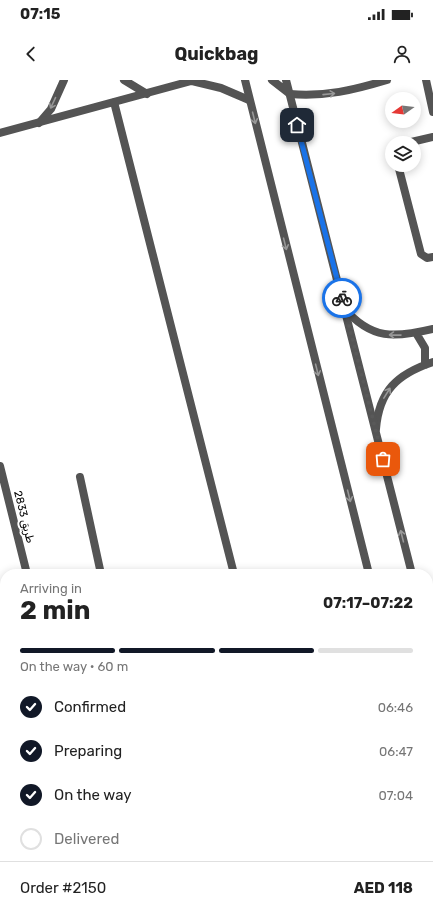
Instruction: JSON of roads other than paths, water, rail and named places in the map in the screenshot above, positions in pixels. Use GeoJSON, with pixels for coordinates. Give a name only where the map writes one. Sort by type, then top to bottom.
{"type":"FeatureCollection","features":[{"type":"Feature","properties":{"kind":"street"},"geometry":{"type":"LineString","coordinates":[[39,123],[50,109],[64,80]]}},
{"type":"Feature","properties":{"kind":"street"},"geometry":{"type":"LineString","coordinates":[[124,80],[147,94]]}},
{"type":"Feature","properties":{"kind":"street"},"geometry":{"type":"LineString","coordinates":[[245,80],[368,569]]}},
{"type":"Feature","properties":{"kind":"street"},"geometry":{"type":"LineString","coordinates":[[272,80],[290,94],[328,95],[347,92],[387,80]]}},
{"type":"Feature","properties":{"kind":"street"},"geometry":{"type":"LineString","coordinates":[[286,80],[411,569]]}},
{"type":"Feature","properties":{"kind":"street"},"geometry":{"type":"LineString","coordinates":[[426,80],[433,112]]}},
{"type":"Feature","properties":{"kind":"street"},"geometry":{"type":"LineString","coordinates":[[0,133],[193,81],[221,88],[249,100]]}},
{"type":"Feature","properties":{"kind":"street"},"geometry":{"type":"LineString","coordinates":[[114,102],[233,569]]}},
{"type":"Feature","properties":{"kind":"street"},"geometry":{"type":"LineString","coordinates":[[421,139],[433,136]]}},
{"type":"Feature","properties":{"kind":"street"},"geometry":{"type":"LineString","coordinates":[[400,172],[421,254],[427,258],[433,257]]}},
{"type":"Feature","properties":{"kind":"street"},"geometry":{"type":"LineString","coordinates":[[344,308],[364,327],[377,333],[390,336],[416,333],[433,329]]}},
{"type":"Feature","properties":{"kind":"street"},"geometry":{"type":"LineString","coordinates":[[376,430],[377,415],[382,401],[390,388],[400,377],[413,369],[429,364],[425,348],[416,333]]}},
{"type":"Feature","properties":{"kind":"street","name":"طريق 2833"},"geometry":{"type":"LineString","coordinates":[[0,466],[26,569]]}},
{"type":"Feature","properties":{"kind":"street"},"geometry":{"type":"LineString","coordinates":[[80,477],[100,569]]}}]}
